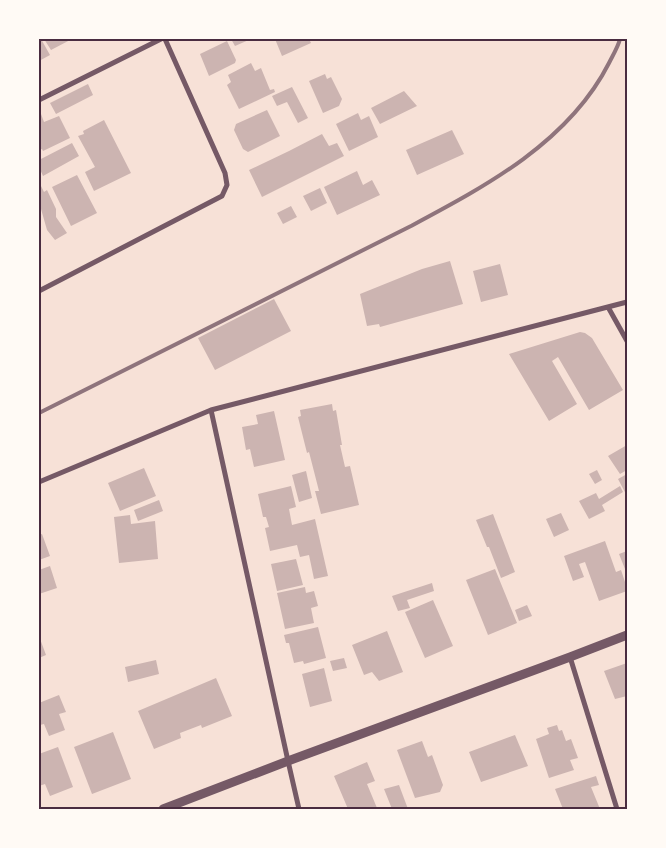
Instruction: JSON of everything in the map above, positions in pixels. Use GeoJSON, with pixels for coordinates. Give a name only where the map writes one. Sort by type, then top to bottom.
{"type":"FeatureCollection","features":[{"type":"Feature","properties":{"kind":"street"},"geometry":{"type":"LineString","coordinates":[[39,100],[161,39]]}},
{"type":"Feature","properties":{"kind":"street"},"geometry":{"type":"LineString","coordinates":[[39,291],[222,196],[227,185],[225,173],[165,39]]}},
{"type":"Feature","properties":{"kind":"street"},"geometry":{"type":"LineString","coordinates":[[39,482],[211,410],[627,302]]}},
{"type":"Feature","properties":{"kind":"street"},"geometry":{"type":"LineString","coordinates":[[608,307],[627,341]]}},
{"type":"Feature","properties":{"kind":"street"},"geometry":{"type":"LineString","coordinates":[[211,410],[299,809]]}},
{"type":"Feature","properties":{"kind":"street"},"geometry":{"type":"LineString","coordinates":[[164,809],[627,635]]}},
{"type":"Feature","properties":{"kind":"street"},"geometry":{"type":"LineString","coordinates":[[570,657],[617,809]]}},
{"type":"Feature","properties":{"kind":"building"},"geometry":{"type":"Polygon","coordinates":[[[39,39],[41,39],[50,55],[39,61],[39,39]]]}},
{"type":"Feature","properties":{"kind":"building"},"geometry":{"type":"Polygon","coordinates":[[[44,39],[72,39],[51,50],[44,39]]]}},
{"type":"Feature","properties":{"kind":"building"},"geometry":{"type":"Polygon","coordinates":[[[231,39],[251,39],[235,46],[231,39]]]}},
{"type":"Feature","properties":{"kind":"building"},"geometry":{"type":"Polygon","coordinates":[[[275,39],[309,39],[311,43],[282,56],[275,39]]]}},
{"type":"Feature","properties":{"kind":"building"},"geometry":{"type":"Polygon","coordinates":[[[227,41],[236,60],[235,63],[209,76],[200,54],[227,41]]]}},
{"type":"Feature","properties":{"kind":"building"},"geometry":{"type":"Polygon","coordinates":[[[251,63],[255,71],[261,68],[270,90],[274,89],[275,92],[239,109],[227,85],[231,82],[228,75],[251,63]]]}},
{"type":"Feature","properties":{"kind":"building"},"geometry":{"type":"Polygon","coordinates":[[[325,74],[327,79],[331,77],[342,99],[339,106],[323,113],[309,81],[325,74]]]}},
{"type":"Feature","properties":{"kind":"building"},"geometry":{"type":"Polygon","coordinates":[[[88,84],[93,95],[56,114],[50,103],[88,84]]]}},
{"type":"Feature","properties":{"kind":"building"},"geometry":{"type":"Polygon","coordinates":[[[292,87],[308,118],[298,123],[287,102],[277,106],[272,96],[292,87]]]}},
{"type":"Feature","properties":{"kind":"building"},"geometry":{"type":"Polygon","coordinates":[[[404,91],[417,106],[380,124],[371,108],[404,91]]]}},
{"type":"Feature","properties":{"kind":"building"},"geometry":{"type":"Polygon","coordinates":[[[267,110],[280,136],[248,152],[243,149],[234,130],[236,124],[267,110]]]}},
{"type":"Feature","properties":{"kind":"building"},"geometry":{"type":"Polygon","coordinates":[[[358,113],[361,120],[369,116],[378,137],[349,151],[336,124],[358,113]]]}},
{"type":"Feature","properties":{"kind":"building"},"geometry":{"type":"Polygon","coordinates":[[[41,114],[44,122],[59,116],[70,138],[43,151],[42,149],[39,150],[39,115],[41,114]]]}},
{"type":"Feature","properties":{"kind":"building"},"geometry":{"type":"Polygon","coordinates":[[[104,120],[131,173],[94,191],[85,172],[95,167],[78,136],[84,134],[83,131],[104,120]]]}},
{"type":"Feature","properties":{"kind":"building"},"geometry":{"type":"Polygon","coordinates":[[[452,130],[464,154],[417,175],[406,150],[452,130]]]}},
{"type":"Feature","properties":{"kind":"building"},"geometry":{"type":"Polygon","coordinates":[[[322,134],[329,146],[337,143],[344,156],[262,197],[249,170],[322,134]]]}},
{"type":"Feature","properties":{"kind":"building"},"geometry":{"type":"Polygon","coordinates":[[[72,143],[79,156],[43,176],[39,167],[39,160],[72,143]]]}},
{"type":"Feature","properties":{"kind":"building"},"geometry":{"type":"Polygon","coordinates":[[[357,171],[363,185],[372,180],[380,195],[337,215],[324,187],[357,171]]]}},
{"type":"Feature","properties":{"kind":"building"},"geometry":{"type":"Polygon","coordinates":[[[77,175],[97,213],[71,226],[52,187],[77,175]]]}},
{"type":"Feature","properties":{"kind":"building"},"geometry":{"type":"Polygon","coordinates":[[[39,182],[44,192],[47,190],[56,209],[56,217],[67,233],[55,240],[47,230],[39,202],[39,182]]]}},
{"type":"Feature","properties":{"kind":"building"},"geometry":{"type":"Polygon","coordinates":[[[320,188],[327,203],[311,211],[303,196],[320,188]]]}},
{"type":"Feature","properties":{"kind":"building"},"geometry":{"type":"Polygon","coordinates":[[[291,206],[297,217],[283,224],[277,213],[291,206]]]}},
{"type":"Feature","properties":{"kind":"building"},"geometry":{"type":"Polygon","coordinates":[[[450,261],[463,304],[380,327],[379,324],[367,326],[360,294],[422,269],[450,261]]]}},
{"type":"Feature","properties":{"kind":"building"},"geometry":{"type":"Polygon","coordinates":[[[500,264],[508,295],[481,302],[473,271],[500,264]]]}},
{"type":"Feature","properties":{"kind":"building"},"geometry":{"type":"Polygon","coordinates":[[[274,299],[291,331],[215,370],[198,338],[274,299]]]}},
{"type":"Feature","properties":{"kind":"building"},"geometry":{"type":"Polygon","coordinates":[[[580,332],[592,338],[623,390],[589,410],[558,357],[552,361],[577,404],[549,421],[509,354],[580,332]]]}},
{"type":"Feature","properties":{"kind":"building"},"geometry":{"type":"Polygon","coordinates":[[[332,404],[333,411],[336,410],[342,445],[340,445],[345,467],[350,466],[359,505],[321,514],[315,491],[319,491],[298,417],[301,416],[300,410],[332,404]]]}},
{"type":"Feature","properties":{"kind":"building"},"geometry":{"type":"Polygon","coordinates":[[[274,411],[285,460],[254,467],[250,449],[246,450],[242,427],[258,424],[256,415],[274,411]]]}},
{"type":"Feature","properties":{"kind":"building"},"geometry":{"type":"Polygon","coordinates":[[[627,445],[627,470],[620,474],[608,456],[627,445]]]}},
{"type":"Feature","properties":{"kind":"building"},"geometry":{"type":"Polygon","coordinates":[[[144,468],[156,496],[120,511],[108,483],[144,468]]]}},
{"type":"Feature","properties":{"kind":"building"},"geometry":{"type":"Polygon","coordinates":[[[597,470],[602,480],[595,484],[589,474],[597,470]]]}},
{"type":"Feature","properties":{"kind":"building"},"geometry":{"type":"Polygon","coordinates":[[[306,471],[312,498],[299,502],[292,475],[306,471]]]}},
{"type":"Feature","properties":{"kind":"building"},"geometry":{"type":"Polygon","coordinates":[[[627,474],[627,496],[618,479],[627,474]]]}},
{"type":"Feature","properties":{"kind":"building"},"geometry":{"type":"Polygon","coordinates":[[[291,486],[296,507],[289,509],[292,525],[315,519],[328,576],[314,579],[309,555],[300,557],[297,545],[270,551],[265,528],[269,527],[266,517],[263,517],[258,494],[291,486]]]}},
{"type":"Feature","properties":{"kind":"building"},"geometry":{"type":"Polygon","coordinates":[[[620,486],[623,492],[602,505],[605,511],[589,519],[579,501],[596,493],[599,499],[620,486]]]}},
{"type":"Feature","properties":{"kind":"building"},"geometry":{"type":"Polygon","coordinates":[[[159,500],[163,511],[138,521],[134,510],[159,500]]]}},
{"type":"Feature","properties":{"kind":"building"},"geometry":{"type":"Polygon","coordinates":[[[561,513],[569,530],[554,537],[546,519],[561,513]]]}},
{"type":"Feature","properties":{"kind":"building"},"geometry":{"type":"Polygon","coordinates":[[[493,514],[515,572],[501,578],[476,520],[493,514]]]}},
{"type":"Feature","properties":{"kind":"building"},"geometry":{"type":"Polygon","coordinates":[[[130,515],[131,524],[155,521],[158,559],[119,563],[114,517],[130,515]]]}},
{"type":"Feature","properties":{"kind":"building"},"geometry":{"type":"Polygon","coordinates":[[[42,534],[50,556],[39,560],[39,535],[42,534]]]}},
{"type":"Feature","properties":{"kind":"building"},"geometry":{"type":"Polygon","coordinates":[[[605,541],[616,572],[621,570],[627,591],[599,601],[585,562],[579,564],[584,577],[573,581],[564,556],[605,541]]]}},
{"type":"Feature","properties":{"kind":"building"},"geometry":{"type":"Polygon","coordinates":[[[627,551],[627,574],[619,554],[627,551]]]}},
{"type":"Feature","properties":{"kind":"building"},"geometry":{"type":"Polygon","coordinates":[[[296,559],[303,585],[277,591],[271,564],[296,559]]]}},
{"type":"Feature","properties":{"kind":"building"},"geometry":{"type":"Polygon","coordinates":[[[50,566],[57,588],[39,594],[39,570],[50,566]]]}},
{"type":"Feature","properties":{"kind":"building"},"geometry":{"type":"Polygon","coordinates":[[[495,569],[517,623],[488,635],[466,580],[495,569]]]}},
{"type":"Feature","properties":{"kind":"building"},"geometry":{"type":"Polygon","coordinates":[[[432,583],[434,591],[407,600],[410,608],[398,611],[392,596],[432,583]]]}},
{"type":"Feature","properties":{"kind":"building"},"geometry":{"type":"Polygon","coordinates":[[[305,587],[306,593],[314,591],[318,606],[311,608],[314,623],[285,629],[277,593],[305,587]]]}},
{"type":"Feature","properties":{"kind":"building"},"geometry":{"type":"Polygon","coordinates":[[[433,600],[453,646],[425,658],[405,612],[433,600]]]}},
{"type":"Feature","properties":{"kind":"building"},"geometry":{"type":"Polygon","coordinates":[[[527,605],[532,616],[519,621],[515,610],[527,605]]]}},
{"type":"Feature","properties":{"kind":"building"},"geometry":{"type":"Polygon","coordinates":[[[318,627],[326,658],[304,664],[303,661],[294,663],[289,643],[286,643],[284,635],[318,627]]]}},
{"type":"Feature","properties":{"kind":"building"},"geometry":{"type":"Polygon","coordinates":[[[387,631],[403,672],[379,681],[372,672],[364,675],[352,645],[387,631]]]}},
{"type":"Feature","properties":{"kind":"building"},"geometry":{"type":"Polygon","coordinates":[[[39,636],[46,655],[39,658],[39,636]]]}},
{"type":"Feature","properties":{"kind":"building"},"geometry":{"type":"Polygon","coordinates":[[[344,658],[347,668],[333,671],[330,661],[344,658]]]}},
{"type":"Feature","properties":{"kind":"building"},"geometry":{"type":"Polygon","coordinates":[[[156,660],[159,674],[128,682],[125,667],[156,660]]]}},
{"type":"Feature","properties":{"kind":"building"},"geometry":{"type":"Polygon","coordinates":[[[627,663],[627,696],[615,699],[604,671],[627,663]]]}},
{"type":"Feature","properties":{"kind":"building"},"geometry":{"type":"Polygon","coordinates":[[[324,668],[332,701],[310,707],[302,674],[324,668]]]}},
{"type":"Feature","properties":{"kind":"building"},"geometry":{"type":"Polygon","coordinates":[[[216,678],[232,716],[202,728],[201,725],[180,733],[181,738],[154,749],[138,711],[216,678]]]}},
{"type":"Feature","properties":{"kind":"building"},"geometry":{"type":"Polygon","coordinates":[[[59,695],[66,712],[59,714],[65,730],[49,736],[44,724],[40,725],[39,703],[59,695]]]}},
{"type":"Feature","properties":{"kind":"building"},"geometry":{"type":"Polygon","coordinates":[[[557,725],[559,731],[562,730],[566,741],[571,739],[578,758],[570,760],[574,770],[549,778],[536,739],[549,734],[547,728],[557,725]]]}},
{"type":"Feature","properties":{"kind":"building"},"geometry":{"type":"Polygon","coordinates":[[[113,732],[131,779],[92,794],[74,747],[113,732]]]}},
{"type":"Feature","properties":{"kind":"building"},"geometry":{"type":"Polygon","coordinates":[[[515,735],[528,766],[481,782],[469,752],[515,735]]]}},
{"type":"Feature","properties":{"kind":"building"},"geometry":{"type":"Polygon","coordinates":[[[422,741],[428,757],[432,755],[443,785],[440,792],[415,798],[397,750],[422,741]]]}},
{"type":"Feature","properties":{"kind":"building"},"geometry":{"type":"Polygon","coordinates":[[[58,747],[73,787],[50,796],[45,784],[39,786],[39,754],[58,747]]]}},
{"type":"Feature","properties":{"kind":"building"},"geometry":{"type":"Polygon","coordinates":[[[367,762],[375,781],[367,784],[377,808],[348,809],[334,776],[367,762]]]}},
{"type":"Feature","properties":{"kind":"building"},"geometry":{"type":"Polygon","coordinates":[[[596,776],[599,785],[591,787],[600,809],[563,809],[555,789],[596,776]]]}},
{"type":"Feature","properties":{"kind":"building"},"geometry":{"type":"Polygon","coordinates":[[[399,785],[408,809],[392,809],[384,789],[399,785]]]}},
{"type":"Feature","properties":{"kind":"railway"},"geometry":{"type":"LineString","coordinates":[[39,413],[411,226],[496,178],[549,139],[572,116],[592,91],[609,63],[620,39]]}}]}
